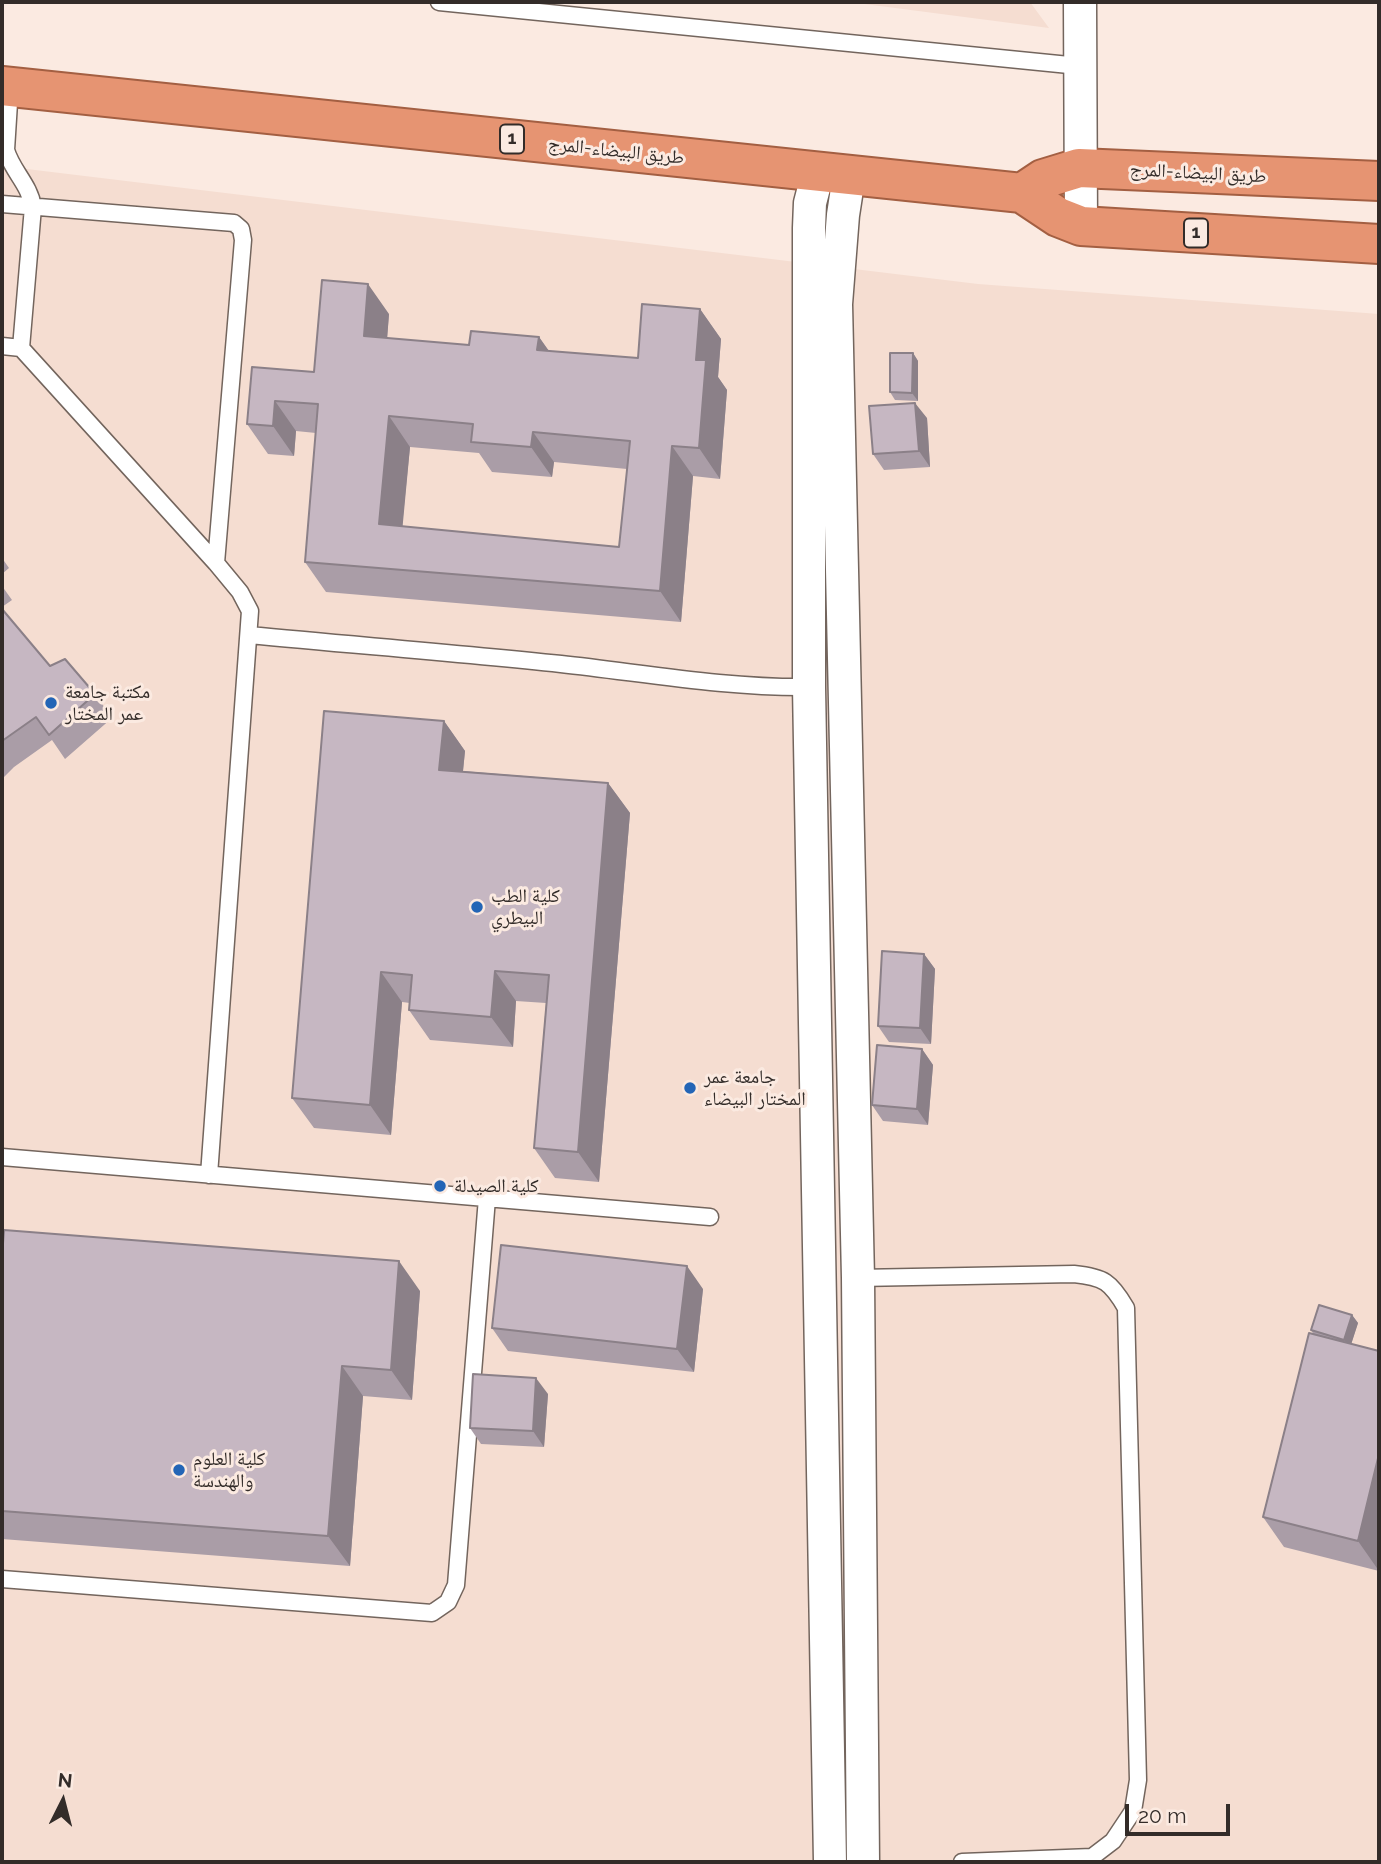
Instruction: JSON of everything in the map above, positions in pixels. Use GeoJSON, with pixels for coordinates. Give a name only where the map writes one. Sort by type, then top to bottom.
{"type":"FeatureCollection","features":[{"type":"Feature","properties":{"kind":"highway","name":"طريق البيضاء-المرج"},"geometry":{"type":"LineString","coordinates":[[6,86],[1022,192],[1043,179],[1079,168],[1379,181]]}},
{"type":"Feature","properties":{"kind":"highway","name":"1"},"geometry":{"type":"LineString","coordinates":[[1022,192],[1058,218],[1081,226],[1379,244]]}},
{"type":"Feature","properties":{"kind":"street"},"geometry":{"type":"LineString","coordinates":[[1080,2],[1081,226]]}},
{"type":"Feature","properties":{"kind":"street"},"geometry":{"type":"LineString","coordinates":[[830,1862],[809,687],[810,211],[833,174]]}},
{"type":"Feature","properties":{"kind":"street"},"geometry":{"type":"LineString","coordinates":[[833,174],[843,215],[836,304],[858,1278],[863,1862]]}},
{"type":"Feature","properties":{"kind":"lane"},"geometry":{"type":"LineString","coordinates":[[439,2],[1079,66]]}},
{"type":"Feature","properties":{"kind":"lane"},"geometry":{"type":"LineString","coordinates":[[6,86],[6,150],[8,158],[31,195],[33,207],[21,348]]}},
{"type":"Feature","properties":{"kind":"lane"},"geometry":{"type":"LineString","coordinates":[[2,204],[234,223],[241,229],[243,240],[216,563]]}},
{"type":"Feature","properties":{"kind":"lane"},"geometry":{"type":"LineString","coordinates":[[2,346],[21,348],[216,563],[247,603],[250,611],[209,1175]]}},
{"type":"Feature","properties":{"kind":"lane"},"geometry":{"type":"LineString","coordinates":[[249,635],[562,664],[726,684],[809,687]]}},
{"type":"Feature","properties":{"kind":"lane"},"geometry":{"type":"LineString","coordinates":[[2,1157],[710,1217]]}},
{"type":"Feature","properties":{"kind":"lane"},"geometry":{"type":"LineString","coordinates":[[2,1579],[432,1613],[448,1602],[456,1585],[487,1198]]}},
{"type":"Feature","properties":{"kind":"lane"},"geometry":{"type":"LineString","coordinates":[[858,1278],[1074,1274],[1091,1276],[1114,1287],[1126,1308],[1138,1780],[1133,1811],[1113,1841],[1092,1857],[962,1862]]}},
{"type":"Feature","properties":{"kind":"shaded area"},"geometry":{"type":"Polygon","coordinates":[[[849,2],[1030,2],[1049,28],[849,2]]]}},
{"type":"Feature","properties":{"kind":"shaded area","name":"جامعة عمر المختار البيضاء"},"geometry":{"type":"Polygon","coordinates":[[[2,166],[978,284],[1379,314],[1379,1862],[2,1862],[2,166]]]}},
{"type":"Feature","properties":{"kind":"building"},"geometry":{"type":"Polygon","coordinates":[[[322,280],[368,284],[364,336],[469,345],[471,331],[539,337],[537,350],[638,358],[642,304],[700,309],[696,360],[706,360],[699,448],[672,446],[660,591],[305,562],[318,404],[275,401],[273,426],[247,424],[252,367],[314,372],[322,280]],[[389,416],[379,524],[619,547],[630,441],[533,432],[531,447],[471,442],[473,424],[389,416]]]}},
{"type":"Feature","properties":{"kind":"building"},"geometry":{"type":"Polygon","coordinates":[[[890,353],[913,353],[912,393],[890,392],[890,353]]]}},
{"type":"Feature","properties":{"kind":"building"},"geometry":{"type":"Polygon","coordinates":[[[915,403],[919,451],[873,454],[869,406],[915,403]]]}},
{"type":"Feature","properties":{"kind":"building","name":"مكتبة جامعة عمر المختار"},"geometry":{"type":"Polygon","coordinates":[[[2,609],[50,666],[65,659],[95,694],[49,735],[36,717],[2,741],[2,609]]]}},
{"type":"Feature","properties":{"kind":"building","name":"كلية الطب البيطري"},"geometry":{"type":"Polygon","coordinates":[[[324,711],[444,721],[439,770],[608,783],[578,1152],[534,1148],[549,975],[495,971],[491,1017],[409,1010],[412,975],[381,972],[370,1105],[292,1098],[324,711]]]}},
{"type":"Feature","properties":{"kind":"building"},"geometry":{"type":"Polygon","coordinates":[[[882,951],[924,954],[920,1028],[878,1026],[882,951]]]}},
{"type":"Feature","properties":{"kind":"building"},"geometry":{"type":"Polygon","coordinates":[[[877,1045],[922,1049],[917,1109],[872,1105],[877,1045]]]}},
{"type":"Feature","properties":{"kind":"building","name":"كلية العلوم والهندسة"},"geometry":{"type":"Polygon","coordinates":[[[4,1230],[399,1261],[391,1370],[342,1366],[328,1536],[2,1511],[4,1230]]]}},
{"type":"Feature","properties":{"kind":"building"},"geometry":{"type":"Polygon","coordinates":[[[501,1245],[687,1266],[677,1349],[492,1328],[501,1245]]]}},
{"type":"Feature","properties":{"kind":"building"},"geometry":{"type":"Polygon","coordinates":[[[1319,1305],[1352,1315],[1344,1340],[1311,1330],[1319,1305]]]}},
{"type":"Feature","properties":{"kind":"building"},"geometry":{"type":"Polygon","coordinates":[[[1309,1333],[1379,1351],[1379,1454],[1358,1541],[1263,1517],[1309,1333]]]}},
{"type":"Feature","properties":{"kind":"building"},"geometry":{"type":"Polygon","coordinates":[[[473,1374],[536,1378],[533,1431],[470,1428],[473,1374]]]}},
{"type":"Feature","properties":{"kind":"place","name":"مكتبة جامعة عمر المختار"},"geometry":{"type":"Point","coordinates":[51,703]}},
{"type":"Feature","properties":{"kind":"place","name":"كلية الطب البيطري"},"geometry":{"type":"Point","coordinates":[477,907]}},
{"type":"Feature","properties":{"kind":"place","name":"جامعة عمر المختار البيضاء"},"geometry":{"type":"Point","coordinates":[690,1088]}},
{"type":"Feature","properties":{"kind":"place","name":"كلية الصيدلة"},"geometry":{"type":"Point","coordinates":[440,1186]}},
{"type":"Feature","properties":{"kind":"place","name":"كلية العلوم والهندسة"},"geometry":{"type":"Point","coordinates":[179,1470]}}]}
